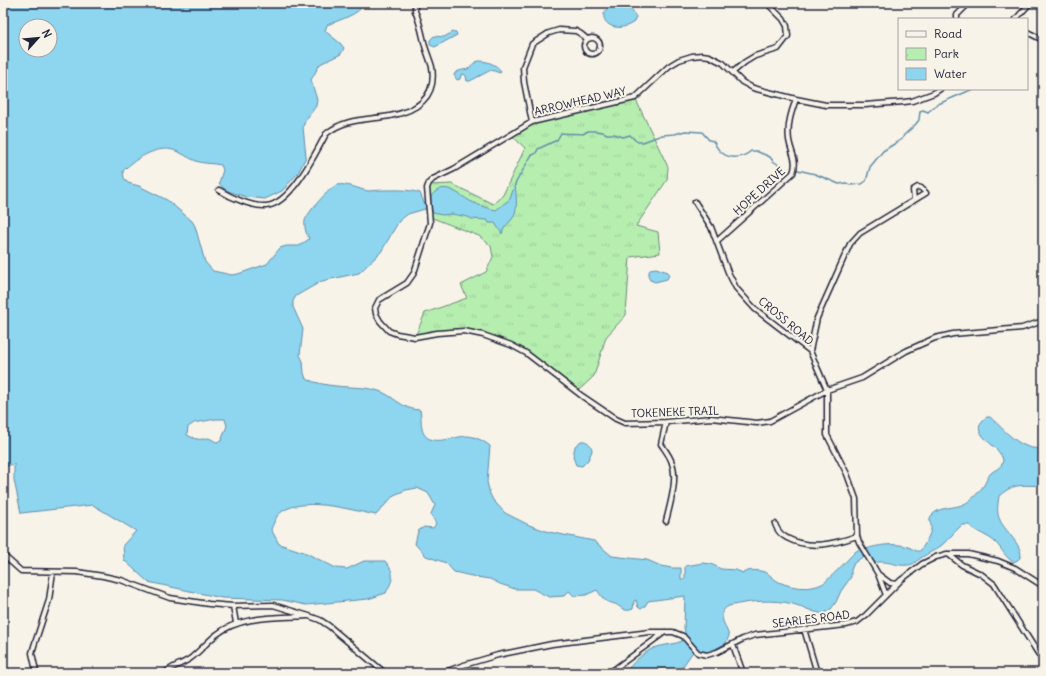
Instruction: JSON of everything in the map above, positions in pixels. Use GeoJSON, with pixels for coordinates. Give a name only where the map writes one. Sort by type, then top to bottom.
{"type":"FeatureCollection","features":[{"type":"Feature","properties":{"kind":"street"},"geometry":{"type":"LineString","coordinates":[[219,190],[228,196],[254,205],[266,206],[272,204],[296,185],[326,134],[330,131],[356,120],[390,116],[404,112],[417,107],[423,102],[431,87],[432,76],[431,66],[415,11],[415,3]]}},
{"type":"Feature","properties":{"kind":"street"},"geometry":{"type":"LineString","coordinates":[[734,72],[744,62],[756,56],[778,49],[788,36],[787,26],[783,19],[767,3]]}},
{"type":"Feature","properties":{"kind":"street"},"geometry":{"type":"LineString","coordinates":[[1017,18],[1030,3]]}},
{"type":"Feature","properties":{"kind":"street"},"geometry":{"type":"LineString","coordinates":[[957,18],[957,15],[968,4]]}},
{"type":"Feature","properties":{"kind":"street"},"geometry":{"type":"LineString","coordinates":[[532,122],[524,82],[523,67],[532,44],[549,33],[559,30],[576,32],[587,39],[593,38],[599,41],[600,47],[597,53],[590,54],[585,50],[584,44],[587,39]]}},
{"type":"Feature","properties":{"kind":"street"},"geometry":{"type":"LineString","coordinates":[[1028,32],[1043,40]]}},
{"type":"Feature","properties":{"kind":"street","name":"ARROWHEAD WAY"},"geometry":{"type":"LineString","coordinates":[[428,209],[428,186],[433,179],[454,169],[532,122],[635,98],[669,66],[679,60],[692,56],[702,54],[710,56],[734,72],[742,82],[753,88],[826,105],[904,102],[920,98],[938,90]]}},
{"type":"Feature","properties":{"kind":"street","name":"HOPE DRIVE"},"geometry":{"type":"LineString","coordinates":[[717,242],[793,173],[796,166],[789,140],[788,124],[796,99]]}},
{"type":"Feature","properties":{"kind":"street"},"geometry":{"type":"LineString","coordinates":[[810,351],[817,318],[850,244],[860,233],[914,200]]}},
{"type":"Feature","properties":{"kind":"street","name":"CROSS ROAD"},"geometry":{"type":"LineString","coordinates":[[695,202],[711,227],[728,272],[736,288],[755,309],[810,351],[827,390],[827,435],[847,474],[856,499],[857,536],[878,574],[886,595]]}},
{"type":"Feature","properties":{"kind":"street","name":"TOKENEKE TRAIL"},"geometry":{"type":"LineString","coordinates":[[428,209],[430,223],[414,273],[407,283],[379,300],[375,308],[376,314],[380,321],[389,331],[404,336],[415,337],[437,333],[464,332],[484,335],[496,339],[526,353],[582,396],[616,419],[625,423],[666,422],[711,418],[757,423],[770,421],[827,390],[862,378],[906,351],[935,338],[953,334],[1022,328],[1043,321]]}},
{"type":"Feature","properties":{"kind":"street"},"geometry":{"type":"LineString","coordinates":[[666,422],[661,444],[672,463],[674,477],[666,521]]}},
{"type":"Feature","properties":{"kind":"street"},"geometry":{"type":"LineString","coordinates":[[775,524],[776,528],[782,535],[789,539],[813,545],[842,541],[857,536]]}},
{"type":"Feature","properties":{"kind":"street"},"geometry":{"type":"LineString","coordinates":[[947,554],[962,565],[981,574],[994,584],[1040,658],[1043,660]]}},
{"type":"Feature","properties":{"kind":"street","name":"SEARLES ROAD"},"geometry":{"type":"LineString","coordinates":[[666,632],[681,635],[698,653],[702,655],[713,654],[755,635],[846,625],[857,622],[897,584],[922,564],[936,557],[947,554],[968,554],[998,561],[1015,568],[1043,586]]}},
{"type":"Feature","properties":{"kind":"street"},"geometry":{"type":"LineString","coordinates":[[3,555],[21,571],[76,572],[103,576],[121,580],[170,598],[233,606],[273,605],[309,616],[329,626],[385,673]]}},
{"type":"Feature","properties":{"kind":"street"},"geometry":{"type":"LineString","coordinates":[[36,671],[32,654],[49,600],[53,572]]}},
{"type":"Feature","properties":{"kind":"street","name":"CROSS ROAD"},"geometry":{"type":"LineString","coordinates":[[878,574],[890,583],[897,584]]}},
{"type":"Feature","properties":{"kind":"street"},"geometry":{"type":"LineString","coordinates":[[233,606],[236,623]]}},
{"type":"Feature","properties":{"kind":"street"},"geometry":{"type":"LineString","coordinates":[[165,673],[174,666],[190,659],[216,634],[236,623],[261,619],[309,616]]}},
{"type":"Feature","properties":{"kind":"street"},"geometry":{"type":"LineString","coordinates":[[804,629],[817,673]]}},
{"type":"Feature","properties":{"kind":"street"},"geometry":{"type":"LineString","coordinates":[[442,673],[472,663],[536,646],[650,632],[666,632]]}},
{"type":"Feature","properties":{"kind":"street"},"geometry":{"type":"LineString","coordinates":[[608,673],[666,632]]}},
{"type":"Feature","properties":{"kind":"street"},"geometry":{"type":"LineString","coordinates":[[733,644],[743,673]]}},
{"type":"Feature","properties":{"kind":"green space"},"geometry":{"type":"Polygon","coordinates":[[[635,98],[668,167],[667,180],[636,226],[658,232],[660,253],[630,257],[626,315],[606,337],[594,376],[577,392],[511,345],[464,331],[415,337],[425,313],[467,298],[461,285],[486,272],[493,257],[491,246],[479,236],[430,217],[428,185],[452,184],[493,204],[503,195],[525,148],[510,134],[532,122],[635,98]]]}},
{"type":"Feature","properties":{"kind":"water"},"geometry":{"type":"Polygon","coordinates":[[[3,3],[365,3],[354,14],[327,25],[325,31],[344,48],[341,54],[320,64],[311,80],[317,100],[316,106],[305,121],[303,127],[306,157],[298,173],[282,191],[265,199],[246,197],[228,191],[219,183],[223,170],[221,165],[199,162],[176,151],[167,149],[146,154],[133,162],[123,171],[124,178],[128,183],[139,186],[167,200],[192,221],[195,226],[205,262],[213,271],[232,275],[267,264],[280,248],[286,246],[299,246],[309,239],[305,228],[306,218],[324,195],[337,185],[349,185],[368,191],[406,190],[420,193],[425,205],[431,204],[431,196],[436,191],[446,189],[452,190],[472,202],[496,210],[510,199],[515,184],[515,213],[504,228],[502,234],[495,223],[489,223],[487,220],[472,219],[452,214],[442,215],[433,213],[431,208],[408,214],[399,221],[381,252],[359,273],[322,281],[296,296],[293,301],[293,307],[303,329],[300,355],[303,361],[306,379],[317,383],[341,387],[373,389],[384,393],[408,408],[420,410],[424,434],[433,440],[444,440],[467,436],[482,441],[490,446],[487,482],[490,494],[493,500],[505,513],[529,525],[549,532],[594,541],[612,556],[647,560],[661,566],[681,568],[681,579],[685,579],[685,566],[703,563],[711,564],[721,569],[736,570],[743,573],[751,570],[761,571],[767,573],[784,584],[807,588],[817,586],[825,582],[856,551],[860,549],[864,556],[854,563],[851,570],[851,577],[841,591],[836,602],[831,609],[823,614],[785,602],[753,602],[729,606],[725,609],[722,615],[729,636],[726,643],[707,652],[695,649],[678,673],[625,673],[646,652],[684,640],[686,637],[684,628],[685,596],[648,601],[641,609],[638,607],[636,600],[634,601],[633,609],[627,610],[606,601],[597,590],[586,595],[574,596],[569,591],[564,596],[549,597],[533,589],[515,589],[490,579],[454,572],[446,563],[426,556],[415,544],[418,531],[424,527],[433,528],[436,524],[431,514],[435,505],[428,493],[417,488],[406,490],[394,495],[376,515],[339,507],[311,504],[298,505],[287,509],[278,515],[271,529],[279,544],[304,552],[336,568],[347,569],[364,561],[385,561],[392,573],[392,580],[386,593],[368,599],[306,605],[282,600],[222,598],[148,582],[124,560],[123,545],[136,531],[93,505],[21,513],[14,480],[14,464],[3,467],[3,3]],[[225,419],[194,423],[188,427],[187,435],[196,439],[210,438],[216,442],[221,441],[227,426],[225,419]]]}},
{"type":"Feature","properties":{"kind":"water"},"geometry":{"type":"Polygon","coordinates":[[[616,5],[631,9],[636,17],[634,22],[625,26],[617,27],[611,26],[606,22],[604,13],[608,8],[616,5]]]}},
{"type":"Feature","properties":{"kind":"water"},"geometry":{"type":"Polygon","coordinates":[[[456,32],[457,35],[435,47],[430,45],[430,40],[434,36],[444,37],[456,32]]]}},
{"type":"Feature","properties":{"kind":"water"},"geometry":{"type":"Polygon","coordinates":[[[479,61],[488,62],[494,65],[501,71],[500,73],[491,70],[470,81],[467,81],[464,74],[457,80],[454,75],[455,73],[468,69],[474,63],[479,61]]]}},
{"type":"Feature","properties":{"kind":"water"},"geometry":{"type":"Polygon","coordinates":[[[656,268],[668,272],[669,275],[667,279],[655,282],[650,280],[648,276],[650,269],[656,268]]]}},
{"type":"Feature","properties":{"kind":"water"},"geometry":{"type":"Polygon","coordinates":[[[987,417],[990,417],[1014,439],[1028,447],[1043,448],[1043,485],[1015,486],[999,496],[998,514],[1003,525],[1020,549],[1021,554],[1019,559],[1013,562],[993,540],[969,525],[962,525],[942,545],[915,563],[899,565],[883,562],[874,563],[866,549],[880,546],[900,545],[920,551],[931,531],[930,518],[932,515],[939,510],[960,506],[970,501],[982,487],[990,474],[1001,466],[1003,461],[1001,455],[981,434],[979,428],[981,423],[987,417]]]}},
{"type":"Feature","properties":{"kind":"water"},"geometry":{"type":"Polygon","coordinates":[[[581,441],[589,443],[592,451],[588,460],[582,466],[576,465],[573,457],[575,446],[581,441]]]}},
{"type":"Feature","properties":{"kind":"waterway"},"geometry":{"type":"LineString","coordinates":[[798,170],[815,174],[839,184],[862,184],[866,181],[870,167],[883,151],[902,139],[919,120],[920,111],[923,110],[928,112],[936,105],[971,90]]}},
{"type":"Feature","properties":{"kind":"waterway"},"geometry":{"type":"LineString","coordinates":[[515,184],[531,156],[536,153],[538,149],[557,140],[561,133],[583,134],[588,131],[603,132],[623,137],[630,135],[638,142],[643,142],[662,135],[675,134],[685,131],[702,132],[709,140],[713,141],[718,150],[725,155],[740,157],[751,151],[756,151],[770,157],[773,161],[788,171]]}}]}
